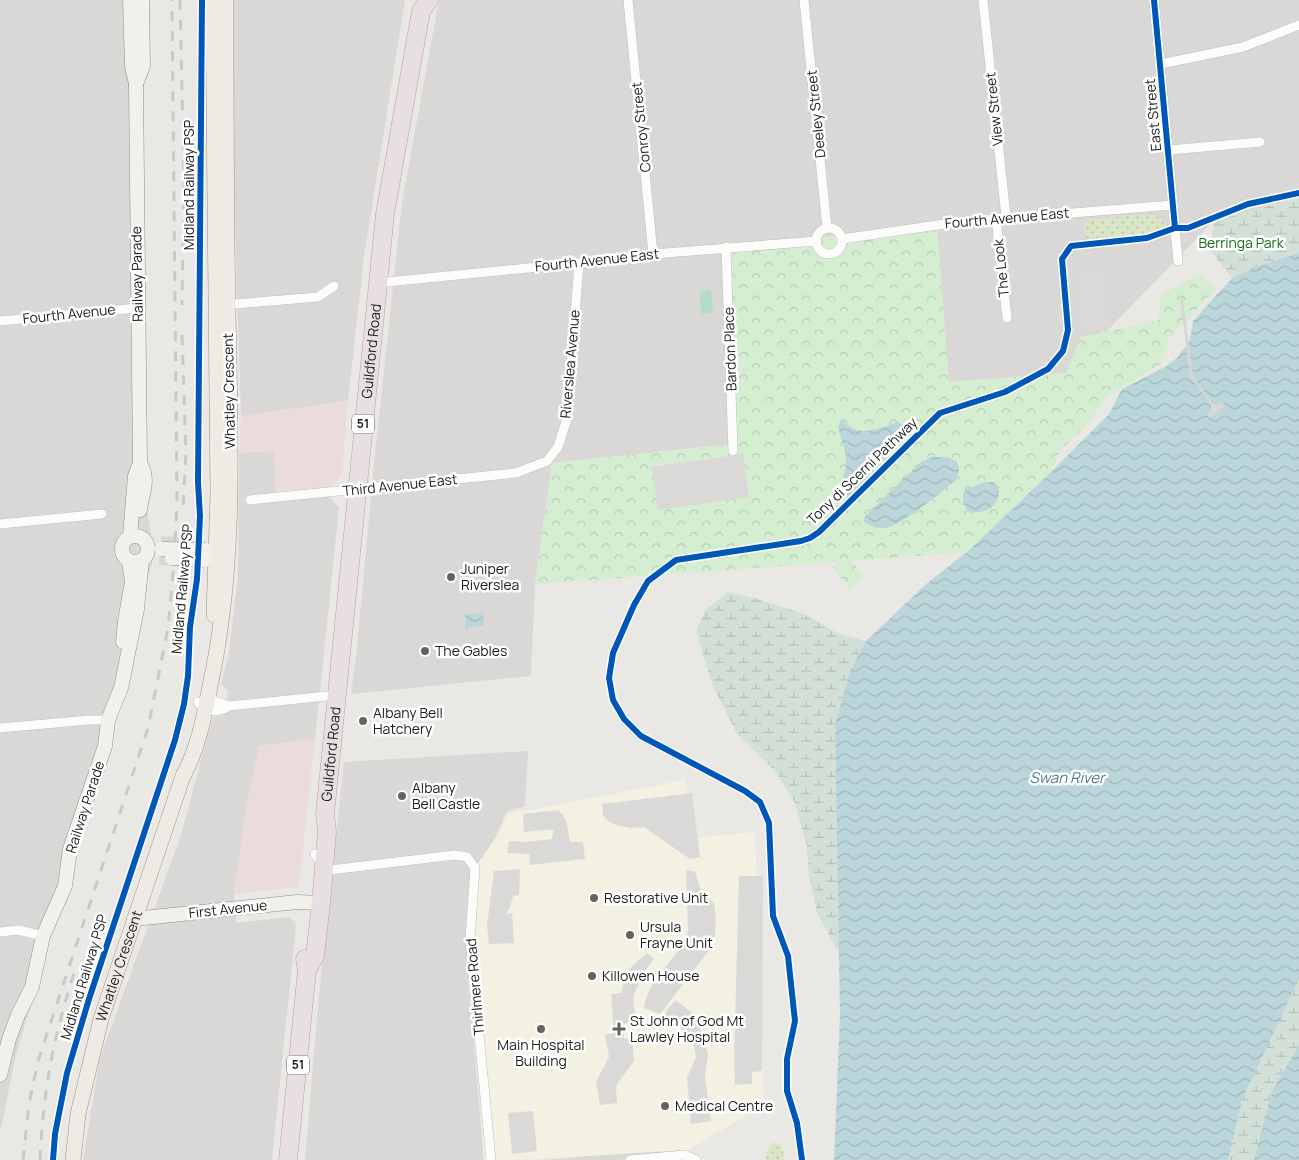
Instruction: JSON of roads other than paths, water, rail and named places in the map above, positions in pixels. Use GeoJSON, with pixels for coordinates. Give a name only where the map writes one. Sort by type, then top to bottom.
{"type":"FeatureCollection","features":[{"type":"Feature","properties":{"kind":"highway","name":"Guildford Road"},"geometry":{"type":"LineString","coordinates":[[288,1160],[307,970],[304,956],[316,903],[320,861],[318,831],[325,814],[385,214],[422,4]]}},
{"type":"Feature","properties":{"kind":"main road","name":"Railway Parade"},"geometry":{"type":"LineString","coordinates":[[0,1038],[22,988],[38,935],[65,886],[70,849],[105,746],[104,720],[121,688],[131,644],[145,550],[140,518],[146,478],[145,471],[140,463],[136,84],[132,66],[130,0]]}},
{"type":"Feature","properties":{"kind":"main road","name":"Railway Parade"},"geometry":{"type":"LineString","coordinates":[[136,84],[143,66],[142,0]]}},
{"type":"Feature","properties":{"kind":"main road","name":"Whatley Crescent"},"geometry":{"type":"LineString","coordinates":[[73,1160],[78,1114],[101,1019],[184,776],[192,759],[204,701],[214,615],[217,556],[230,444],[221,305],[213,0]]}},
{"type":"Feature","properties":{"kind":"main road","name":"Whatley Crescent"},"geometry":{"type":"LineString","coordinates":[[221,305],[226,0]]}},
{"type":"Feature","properties":{"kind":"main road"},"geometry":{"type":"LineString","coordinates":[[145,550],[217,556]]}},
{"type":"Feature","properties":{"kind":"main road","name":"First Avenue"},"geometry":{"type":"LineString","coordinates":[[134,919],[297,902],[316,903]]}},
{"type":"Feature","properties":{"kind":"main road","name":"Railway Parade"},"geometry":{"type":"LineString","coordinates":[[0,1075],[9,1039],[32,987],[38,935]]}},
{"type":"Feature","properties":{"kind":"street","name":"Conroy Street"},"geometry":{"type":"LineString","coordinates":[[628,0],[654,254]]}},
{"type":"Feature","properties":{"kind":"street","name":"Deeley Street"},"geometry":{"type":"LineString","coordinates":[[804,0],[827,228]]}},
{"type":"Feature","properties":{"kind":"street","name":"View Street"},"geometry":{"type":"LineString","coordinates":[[983,0],[1001,218]]}},
{"type":"Feature","properties":{"kind":"street","name":"East Street"},"geometry":{"type":"LineString","coordinates":[[1154,0],[1178,260]]}},
{"type":"Feature","properties":{"kind":"street"},"geometry":{"type":"LineString","coordinates":[[1161,64],[1243,46],[1299,26]]}},
{"type":"Feature","properties":{"kind":"street"},"geometry":{"type":"LineString","coordinates":[[1168,150],[1260,142]]}},
{"type":"Feature","properties":{"kind":"street","name":"Fourth Avenue East"},"geometry":{"type":"LineString","coordinates":[[842,239],[950,223],[1173,205]]}},
{"type":"Feature","properties":{"kind":"street","name":"The Look"},"geometry":{"type":"LineString","coordinates":[[1001,218],[1006,318]]}},
{"type":"Feature","properties":{"kind":"street"},"geometry":{"type":"LineString","coordinates":[[827,228],[835,229],[842,239],[841,246],[832,253],[821,251],[817,245],[821,231],[827,228]]}},
{"type":"Feature","properties":{"kind":"street","name":"Fourth Avenue East"},"geometry":{"type":"LineString","coordinates":[[378,283],[726,247],[817,241]]}},
{"type":"Feature","properties":{"kind":"street","name":"Bardon Place"},"geometry":{"type":"LineString","coordinates":[[726,247],[733,452]]}},
{"type":"Feature","properties":{"kind":"street","name":"Riverslea Avenue"},"geometry":{"type":"LineString","coordinates":[[548,461],[558,447],[567,419],[579,263]]}},
{"type":"Feature","properties":{"kind":"street"},"geometry":{"type":"LineString","coordinates":[[221,305],[318,297],[334,286]]}},
{"type":"Feature","properties":{"kind":"street","name":"Fourth Avenue"},"geometry":{"type":"LineString","coordinates":[[0,321],[138,308]]}},
{"type":"Feature","properties":{"kind":"street","name":"Third Avenue East"},"geometry":{"type":"LineString","coordinates":[[250,500],[516,473],[548,461]]}},
{"type":"Feature","properties":{"kind":"street"},"geometry":{"type":"LineString","coordinates":[[0,524],[102,514]]}},
{"type":"Feature","properties":{"kind":"street"},"geometry":{"type":"LineString","coordinates":[[204,701],[214,701],[229,706],[336,695]]}},
{"type":"Feature","properties":{"kind":"street"},"geometry":{"type":"LineString","coordinates":[[204,701],[224,710],[229,706]]}},
{"type":"Feature","properties":{"kind":"street"},"geometry":{"type":"LineString","coordinates":[[0,728],[104,720]]}},
{"type":"Feature","properties":{"kind":"street","name":"Thirlmere Road"},"geometry":{"type":"LineString","coordinates":[[320,861],[330,870],[337,870],[456,855],[467,857],[475,868],[470,939],[491,1160]]}},
{"type":"Feature","properties":{"kind":"street"},"geometry":{"type":"LineString","coordinates":[[0,932],[18,930],[38,935]]}},
{"type":"Feature","properties":{"kind":"street"},"geometry":{"type":"LineString","coordinates":[[630,1160],[684,1155],[696,1160]]}},
{"type":"Feature","properties":{"kind":"water","name":"Swan River"},"geometry":{"type":"Polygon","coordinates":[[[1299,253],[1299,979],[1242,1100],[1228,1160],[834,1160],[840,1016],[835,725],[850,671],[866,641],[926,584],[967,552],[1051,472],[1109,414],[1122,389],[1165,367],[1177,358],[1190,340],[1193,321],[1232,278],[1260,265],[1299,253]]]}},
{"type":"Feature","properties":{"kind":"water"},"geometry":{"type":"Polygon","coordinates":[[[842,419],[847,425],[860,431],[868,431],[897,422],[906,426],[906,434],[889,455],[849,496],[843,498],[838,494],[846,464],[838,426],[842,419]]]}},
{"type":"Feature","properties":{"kind":"water"},"geometry":{"type":"Polygon","coordinates":[[[932,457],[948,457],[957,462],[959,469],[957,479],[923,506],[893,525],[880,528],[864,522],[865,516],[921,462],[932,457]]]}},
{"type":"Feature","properties":{"kind":"water"},"geometry":{"type":"Polygon","coordinates":[[[985,482],[993,482],[999,487],[997,499],[991,508],[981,512],[969,512],[963,504],[963,494],[969,488],[985,482]]]}},
{"type":"Feature","properties":{"kind":"water"},"geometry":{"type":"Polygon","coordinates":[[[483,613],[484,626],[470,627],[466,630],[465,614],[483,613]]]}},
{"type":"Feature","properties":{"kind":"water"},"geometry":{"type":"Polygon","coordinates":[[[1299,1045],[1299,1160],[1254,1160],[1272,1091],[1299,1045]]]}},
{"type":"Feature","properties":{"kind":"railway"},"geometry":{"type":"LineString","coordinates":[[23,1160],[29,1104],[38,1061],[148,728],[168,628],[177,504],[172,0]]}},
{"type":"Feature","properties":{"kind":"railway"},"geometry":{"type":"LineString","coordinates":[[180,0],[184,180],[182,305]]}},
{"type":"Feature","properties":{"kind":"railway"},"geometry":{"type":"LineString","coordinates":[[182,335],[186,453],[183,507]]}},
{"type":"Feature","properties":{"kind":"railway"},"geometry":{"type":"LineString","coordinates":[[40,1160],[42,1125],[52,1056],[63,1009],[75,970]]}},
{"type":"Feature","properties":{"kind":"place","name":"Juniper Riverslea"},"geometry":{"type":"Point","coordinates":[451,577]}},
{"type":"Feature","properties":{"kind":"place","name":"The Gables"},"geometry":{"type":"Point","coordinates":[425,651]}},
{"type":"Feature","properties":{"kind":"place","name":"Albany Bell Hatchery"},"geometry":{"type":"Point","coordinates":[363,721]}},
{"type":"Feature","properties":{"kind":"place","name":"Albany Bell Castle"},"geometry":{"type":"Point","coordinates":[402,796]}},
{"type":"Feature","properties":{"kind":"place","name":"Restorative Unit"},"geometry":{"type":"Point","coordinates":[594,898]}},
{"type":"Feature","properties":{"kind":"place","name":"Ursula Frayne Unit"},"geometry":{"type":"Point","coordinates":[630,935]}},
{"type":"Feature","properties":{"kind":"place","name":"Killowen House"},"geometry":{"type":"Point","coordinates":[592,976]}},
{"type":"Feature","properties":{"kind":"place","name":"Main Hospital Building"},"geometry":{"type":"Point","coordinates":[541,1029]}},
{"type":"Feature","properties":{"kind":"place","name":"St John of God Mt Lawley Hospital"},"geometry":{"type":"Point","coordinates":[619,1029]}},
{"type":"Feature","properties":{"kind":"place","name":"Medical Centre"},"geometry":{"type":"Point","coordinates":[665,1106]}},
{"type":"Feature","properties":{"kind":"park label","name":"Berringa Park"},"geometry":{"type":"Point","coordinates":[1241,243]}}]}
